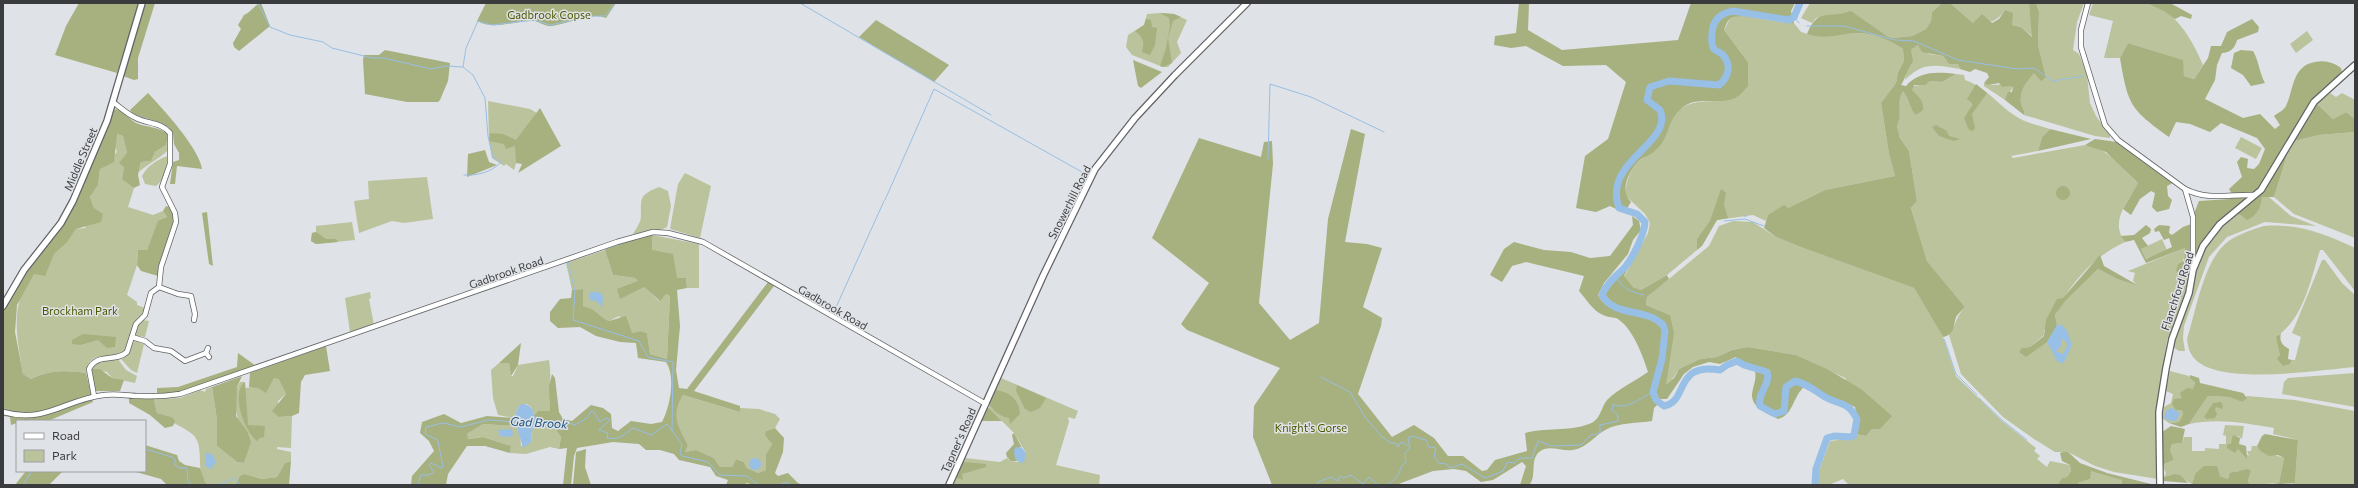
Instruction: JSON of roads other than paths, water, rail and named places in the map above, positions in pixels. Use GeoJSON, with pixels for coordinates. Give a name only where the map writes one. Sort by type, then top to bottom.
{"type":"FeatureCollection","features":[{"type":"Feature","properties":{"kind":"street","name":"Middle Street"},"geometry":{"type":"LineString","coordinates":[[3,306],[24,270],[61,223],[69,208],[98,142],[113,102],[142,3]]}},
{"type":"Feature","properties":{"kind":"street","name":"Snowerhill Road"},"geometry":{"type":"LineString","coordinates":[[986,404],[1043,276],[1095,169],[1135,118],[1175,75],[1247,3]]}},
{"type":"Feature","properties":{"kind":"street"},"geometry":{"type":"LineString","coordinates":[[2088,3],[2081,30],[2081,47],[2105,125],[2118,140],[2184,190],[2211,198],[2255,195]]}},
{"type":"Feature","properties":{"kind":"street","name":"Flanchford Road"},"geometry":{"type":"LineString","coordinates":[[2160,485],[2159,423],[2172,339],[2189,293],[2193,270],[2202,246],[2210,234],[2255,195],[2277,166],[2314,102],[2355,65]]}},
{"type":"Feature","properties":{"kind":"street"},"geometry":{"type":"LineString","coordinates":[[94,396],[88,374],[91,364],[100,358],[124,355],[129,348],[136,324],[145,315],[151,293],[159,287],[161,267],[176,222],[175,213],[162,187],[170,164],[172,138],[166,128],[137,118],[113,102]]}},
{"type":"Feature","properties":{"kind":"street"},"geometry":{"type":"LineString","coordinates":[[2184,190],[2193,217],[2193,270]]}},
{"type":"Feature","properties":{"kind":"street","name":"Gadbrook Road"},"geometry":{"type":"LineString","coordinates":[[3,412],[40,415],[55,412],[94,396],[180,394],[617,242],[653,232],[692,238],[716,248],[797,297],[986,404]]}},
{"type":"Feature","properties":{"kind":"street"},"geometry":{"type":"LineString","coordinates":[[159,287],[178,294],[192,296],[195,314],[194,320]]}},
{"type":"Feature","properties":{"kind":"street"},"geometry":{"type":"LineString","coordinates":[[132,337],[145,341],[154,348],[172,351],[185,361],[207,355],[208,348]]}},
{"type":"Feature","properties":{"kind":"street","name":"Tapner's Road"},"geometry":{"type":"LineString","coordinates":[[949,485],[986,404]]}},
{"type":"Feature","properties":{"kind":"water"},"geometry":{"type":"Polygon","coordinates":[[[591,292],[599,292],[603,296],[602,308],[597,301],[590,300],[589,294],[591,292]]]}},
{"type":"Feature","properties":{"kind":"water"},"geometry":{"type":"Polygon","coordinates":[[[2057,325],[2062,325],[2067,331],[2072,345],[2064,362],[2061,363],[2057,361],[2047,342],[2057,325]],[[2063,339],[2061,340],[2061,346],[2056,351],[2063,354],[2068,344],[2063,339]]]}},
{"type":"Feature","properties":{"kind":"water"},"geometry":{"type":"Polygon","coordinates":[[[522,404],[526,404],[531,407],[536,423],[532,430],[531,442],[523,448],[514,418],[518,407],[522,404]]]}},
{"type":"Feature","properties":{"kind":"water"},"geometry":{"type":"Polygon","coordinates":[[[2171,408],[2180,413],[2176,421],[2167,420],[2164,417],[2166,411],[2171,408]]]}},
{"type":"Feature","properties":{"kind":"water"},"geometry":{"type":"Polygon","coordinates":[[[512,429],[513,435],[509,437],[500,436],[498,430],[512,429]]]}},
{"type":"Feature","properties":{"kind":"water"},"geometry":{"type":"Polygon","coordinates":[[[1016,447],[1022,448],[1026,453],[1024,462],[1021,463],[1015,459],[1014,450],[1016,447]]]}},
{"type":"Feature","properties":{"kind":"water"},"geometry":{"type":"Polygon","coordinates":[[[206,453],[212,454],[216,462],[211,469],[205,466],[206,453]]]}},
{"type":"Feature","properties":{"kind":"water"},"geometry":{"type":"Polygon","coordinates":[[[755,458],[759,460],[761,464],[759,468],[755,470],[751,468],[749,464],[751,460],[755,458]]]}},
{"type":"Feature","properties":{"kind":"waterway"},"geometry":{"type":"LineString","coordinates":[[255,3],[259,5],[270,27],[290,35],[323,42],[332,48],[372,58],[384,58],[431,69],[446,66],[463,67],[473,75],[485,98],[488,136],[493,158],[501,162],[484,173],[464,175]]}},
{"type":"Feature","properties":{"kind":"waterway"},"geometry":{"type":"LineString","coordinates":[[463,67],[466,48],[478,21],[492,25],[534,20],[550,25],[594,16],[605,16],[615,3]]}},
{"type":"Feature","properties":{"kind":"waterway"},"geometry":{"type":"LineString","coordinates":[[800,3],[991,115]]}},
{"type":"Feature","properties":{"kind":"waterway"},"geometry":{"type":"LineString","coordinates":[[1800,3],[1794,17],[1789,20],[1733,11],[1719,17],[1713,28],[1712,43],[1714,49],[1725,58],[1728,66],[1727,74],[1719,85],[1669,81],[1650,87],[1647,100],[1660,110],[1662,122],[1657,133],[1628,165],[1620,177],[1616,191],[1619,208],[1637,214],[1645,222],[1643,232],[1629,262],[1609,283],[1602,295],[1615,307],[1648,316],[1656,319],[1663,325],[1665,331],[1662,359],[1653,392],[1656,400],[1664,406],[1672,403],[1677,398],[1688,377],[1695,372],[1705,369],[1720,370],[1737,361],[1744,365],[1767,372],[1768,377],[1760,397],[1760,406],[1775,414],[1784,411],[1786,387],[1795,381],[1808,386],[1831,400],[1847,406],[1857,419],[1854,435],[1851,437],[1834,436],[1827,438],[1816,469],[1815,485]]}},
{"type":"Feature","properties":{"kind":"waterway"},"geometry":{"type":"LineString","coordinates":[[1794,17],[1799,23]]}},
{"type":"Feature","properties":{"kind":"waterway"},"geometry":{"type":"LineString","coordinates":[[1807,26],[1844,26],[1895,40],[1914,41],[1958,60],[2017,69],[2034,68],[2053,81],[2084,76]]}},
{"type":"Feature","properties":{"kind":"waterway"},"geometry":{"type":"LineString","coordinates":[[1268,159],[1270,84],[1311,97],[1384,132]]}},
{"type":"Feature","properties":{"kind":"waterway"},"geometry":{"type":"LineString","coordinates":[[885,200],[934,89],[1082,172],[1085,177]]}},
{"type":"Feature","properties":{"kind":"waterway"},"geometry":{"type":"LineString","coordinates":[[833,314],[884,201]]}},
{"type":"Feature","properties":{"kind":"waterway"},"geometry":{"type":"LineString","coordinates":[[1724,221],[1745,219],[1764,226]]}},
{"type":"Feature","properties":{"kind":"waterway"},"geometry":{"type":"LineString","coordinates":[[582,256],[623,243]]}},
{"type":"Feature","properties":{"kind":"waterway"},"geometry":{"type":"LineString","coordinates":[[568,261],[575,292],[573,320],[639,341],[648,357],[673,362],[672,431]]}},
{"type":"Feature","properties":{"kind":"waterway"},"geometry":{"type":"LineString","coordinates":[[1019,338],[1050,268]]}},
{"type":"Feature","properties":{"kind":"waterway"},"geometry":{"type":"LineString","coordinates":[[1616,275],[1620,283],[1627,289],[1644,295]]}},
{"type":"Feature","properties":{"kind":"waterway"},"geometry":{"type":"LineString","coordinates":[[1944,339],[1956,374],[1977,395]]}},
{"type":"Feature","properties":{"kind":"waterway"},"geometry":{"type":"LineString","coordinates":[[1321,377],[1350,392],[1365,417],[1382,437],[1391,443],[1396,443],[1398,447],[1401,442],[1409,446]]}},
{"type":"Feature","properties":{"kind":"waterway","name":"Gad Brook"},"geometry":{"type":"LineString","coordinates":[[1387,485],[1396,478],[1401,467],[1406,462],[1405,453],[1410,447],[1408,438],[1412,436],[1426,440],[1429,447],[1436,448],[1434,457],[1439,463],[1446,464],[1450,468],[1462,464],[1485,478],[1503,471],[1507,462],[1515,463],[1520,458],[1532,458],[1538,441],[1552,446],[1581,445],[1591,435],[1600,433],[1600,425],[1618,421],[1618,415],[1612,410],[1613,404],[1618,406],[1628,405],[1653,392]]}},
{"type":"Feature","properties":{"kind":"waterway"},"geometry":{"type":"LineString","coordinates":[[1979,398],[2002,420],[2027,440]]}},
{"type":"Feature","properties":{"kind":"waterway","name":"Gad Brook"},"geometry":{"type":"LineString","coordinates":[[534,422],[564,421],[575,425],[587,418],[591,411],[594,412],[600,422],[606,418],[610,420],[599,430],[608,433],[607,438],[621,436],[633,428],[651,435],[667,424],[682,444],[680,454],[682,456],[708,462],[720,475],[747,476],[759,485]]}},
{"type":"Feature","properties":{"kind":"waterway","name":"Gad Brook"},"geometry":{"type":"LineString","coordinates":[[418,485],[421,475],[429,475],[434,472],[429,465],[431,463],[441,468],[443,467],[438,441],[425,434],[426,427],[443,423],[461,427],[488,420],[515,422]]}},
{"type":"Feature","properties":{"kind":"waterway","name":"Gad Brook"},"geometry":{"type":"LineString","coordinates":[[146,449],[172,457],[175,460],[175,465],[179,468],[187,468],[188,482],[192,485],[202,485]]}},
{"type":"Feature","properties":{"kind":"waterway","name":"Gad Brook"},"geometry":{"type":"LineString","coordinates":[[23,485],[31,472]]}},
{"type":"Feature","properties":{"kind":"waterway","name":"Gad Brook"},"geometry":{"type":"LineString","coordinates":[[1317,485],[1318,482],[1331,477],[1338,481],[1340,476],[1344,478],[1351,475],[1363,484],[1369,477],[1378,485]]}},
{"type":"Feature","properties":{"kind":"waterway","name":"Gad Brook"},"geometry":{"type":"LineString","coordinates":[[218,485],[235,478],[240,485]]}},
{"type":"Feature","properties":{"kind":"waterway","name":"Gad Brook"},"geometry":{"type":"LineString","coordinates":[[779,485],[787,482],[790,485]]}},
{"type":"Feature","properties":{"kind":"park label","name":"Gadbrook Copse"},"geometry":{"type":"Point","coordinates":[549,14]}},
{"type":"Feature","properties":{"kind":"park label","name":"Brockham Park"},"geometry":{"type":"Point","coordinates":[80,310]}},
{"type":"Feature","properties":{"kind":"park label","name":"Knight's Gorse"},"geometry":{"type":"Point","coordinates":[1311,427]}}]}
